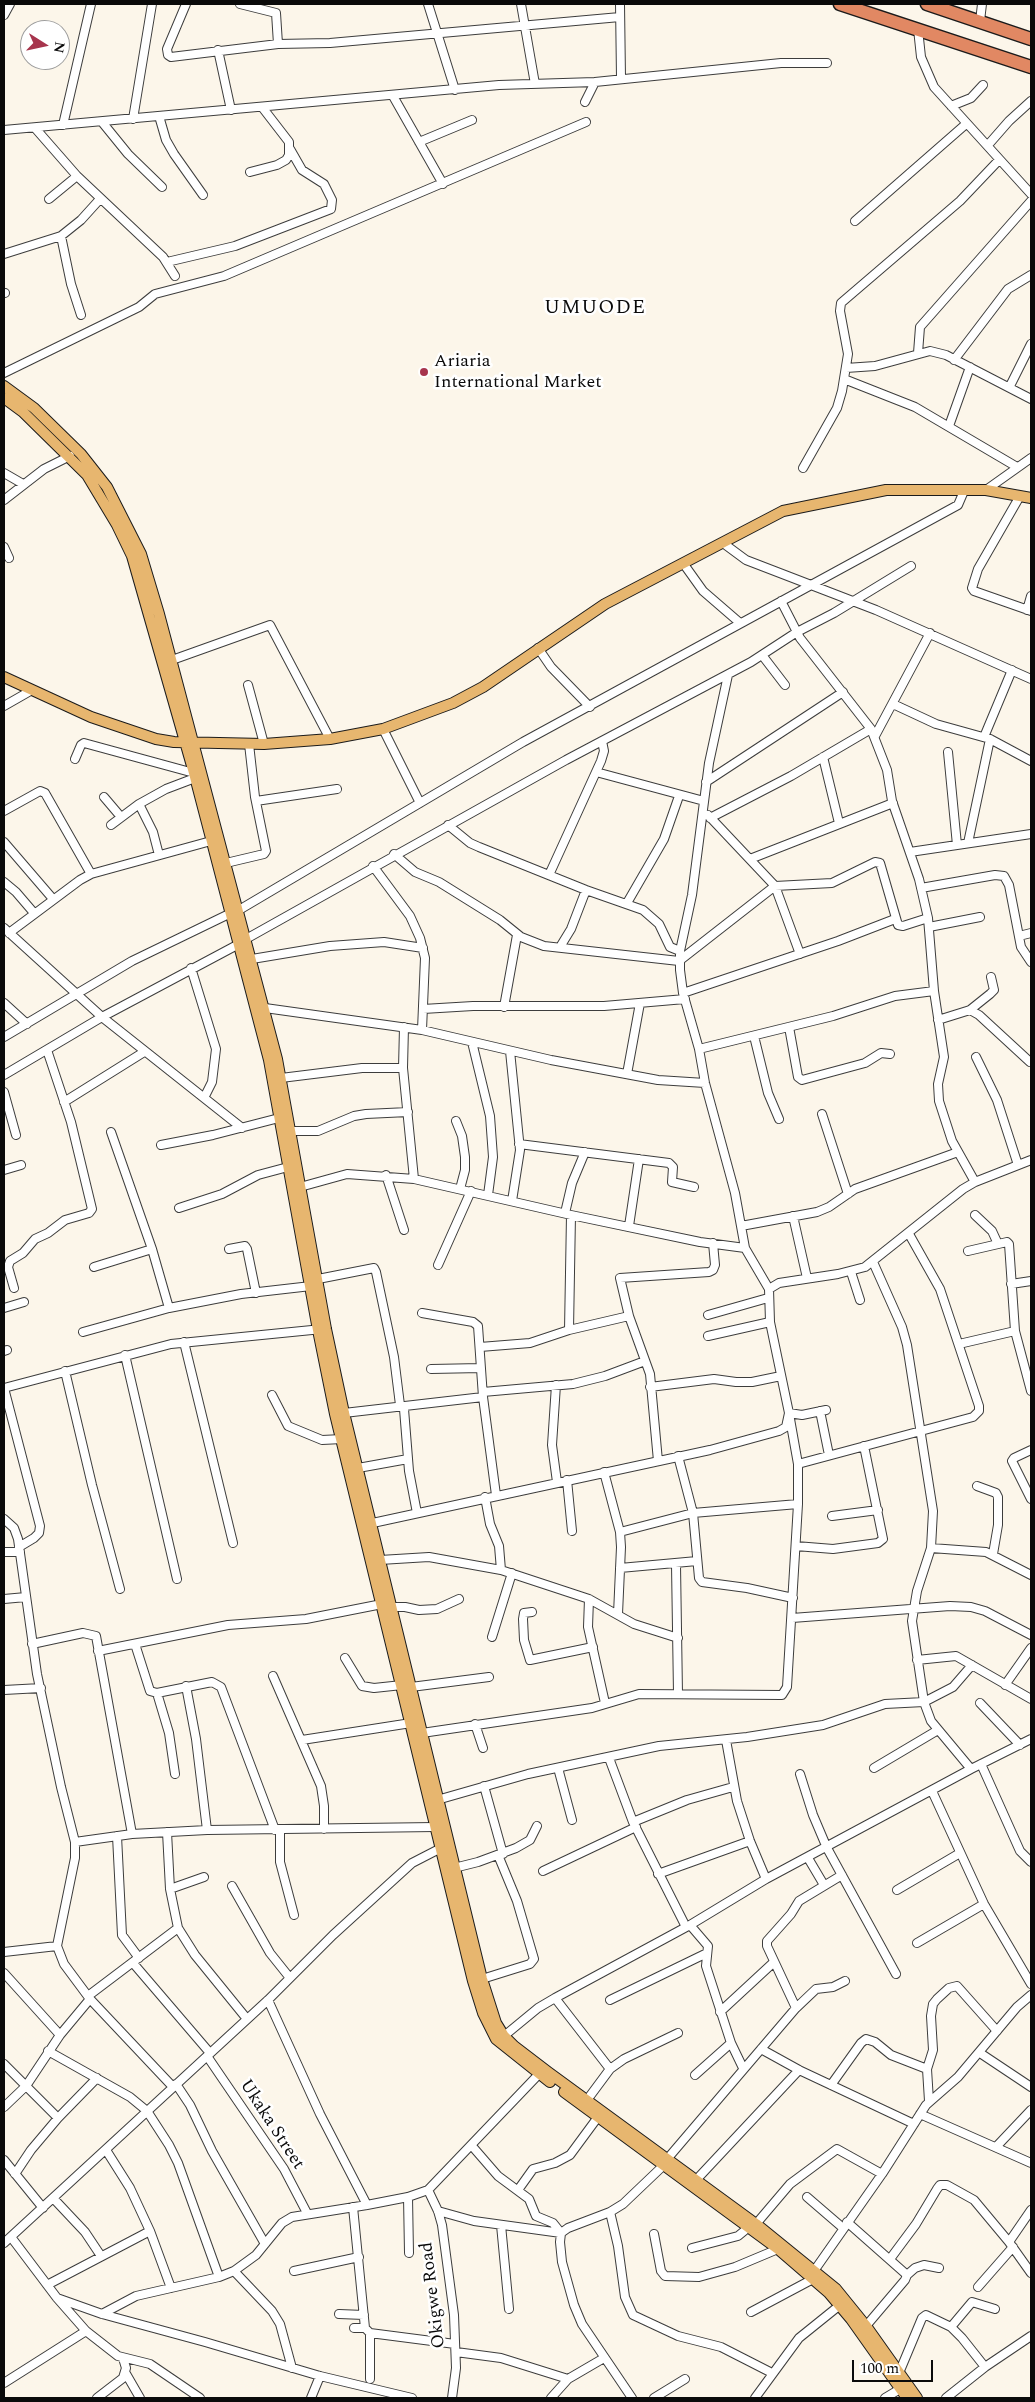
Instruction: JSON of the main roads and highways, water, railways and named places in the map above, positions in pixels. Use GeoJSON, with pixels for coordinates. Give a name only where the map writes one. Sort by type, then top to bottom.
{"type":"FeatureCollection","features":[{"type":"Feature","properties":{"kind":"highway"},"geometry":{"type":"LineString","coordinates":[[840,4],[1031,67]]}},
{"type":"Feature","properties":{"kind":"highway"},"geometry":{"type":"LineString","coordinates":[[931,4],[1031,39]]}},
{"type":"Feature","properties":{"kind":"main road"},"geometry":{"type":"LineString","coordinates":[[4,386],[34,408],[81,454],[107,487],[141,554],[172,660],[190,742],[195,776],[211,841],[235,912]]}},
{"type":"Feature","properties":{"kind":"main road"},"geometry":{"type":"LineString","coordinates":[[4,398],[23,412],[70,456],[87,475],[132,556],[226,863],[235,912],[269,1060],[288,1167],[314,1283]]}},
{"type":"Feature","properties":{"kind":"main road"},"geometry":{"type":"LineString","coordinates":[[4,677],[91,716],[156,738],[190,742],[249,744],[330,739],[383,729],[453,703],[483,687],[605,604],[783,511],[886,490],[986,490],[1031,498]]}},
{"type":"Feature","properties":{"kind":"main road"},"geometry":{"type":"LineString","coordinates":[[242,941],[252,959],[281,1078],[314,1283],[342,1440],[380,1560],[387,1606]]}},
{"type":"Feature","properties":{"kind":"main road"},"geometry":{"type":"LineString","coordinates":[[322,1329],[358,1468],[368,1524],[406,1686],[422,1733],[473,1981],[488,2025],[504,2046],[539,2074],[598,2117],[697,2179],[813,2275],[840,2305],[903,2387],[917,2398]]}},
{"type":"Feature","properties":{"kind":"main road"},"geometry":{"type":"LineString","coordinates":[[406,1686],[411,1723],[435,1827],[454,1868],[491,2012],[504,2036],[548,2072],[753,2226],[778,2249],[836,2290],[866,2326],[899,2373],[907,2398]]}},
{"type":"Feature","properties":{"kind":"place","name":"Ariaria International Market"},"geometry":{"type":"Point","coordinates":[424,372]}},
{"type":"Feature","properties":{"kind":"district","name":"UMUODE"},"geometry":{"type":"Point","coordinates":[595,309]}}]}
